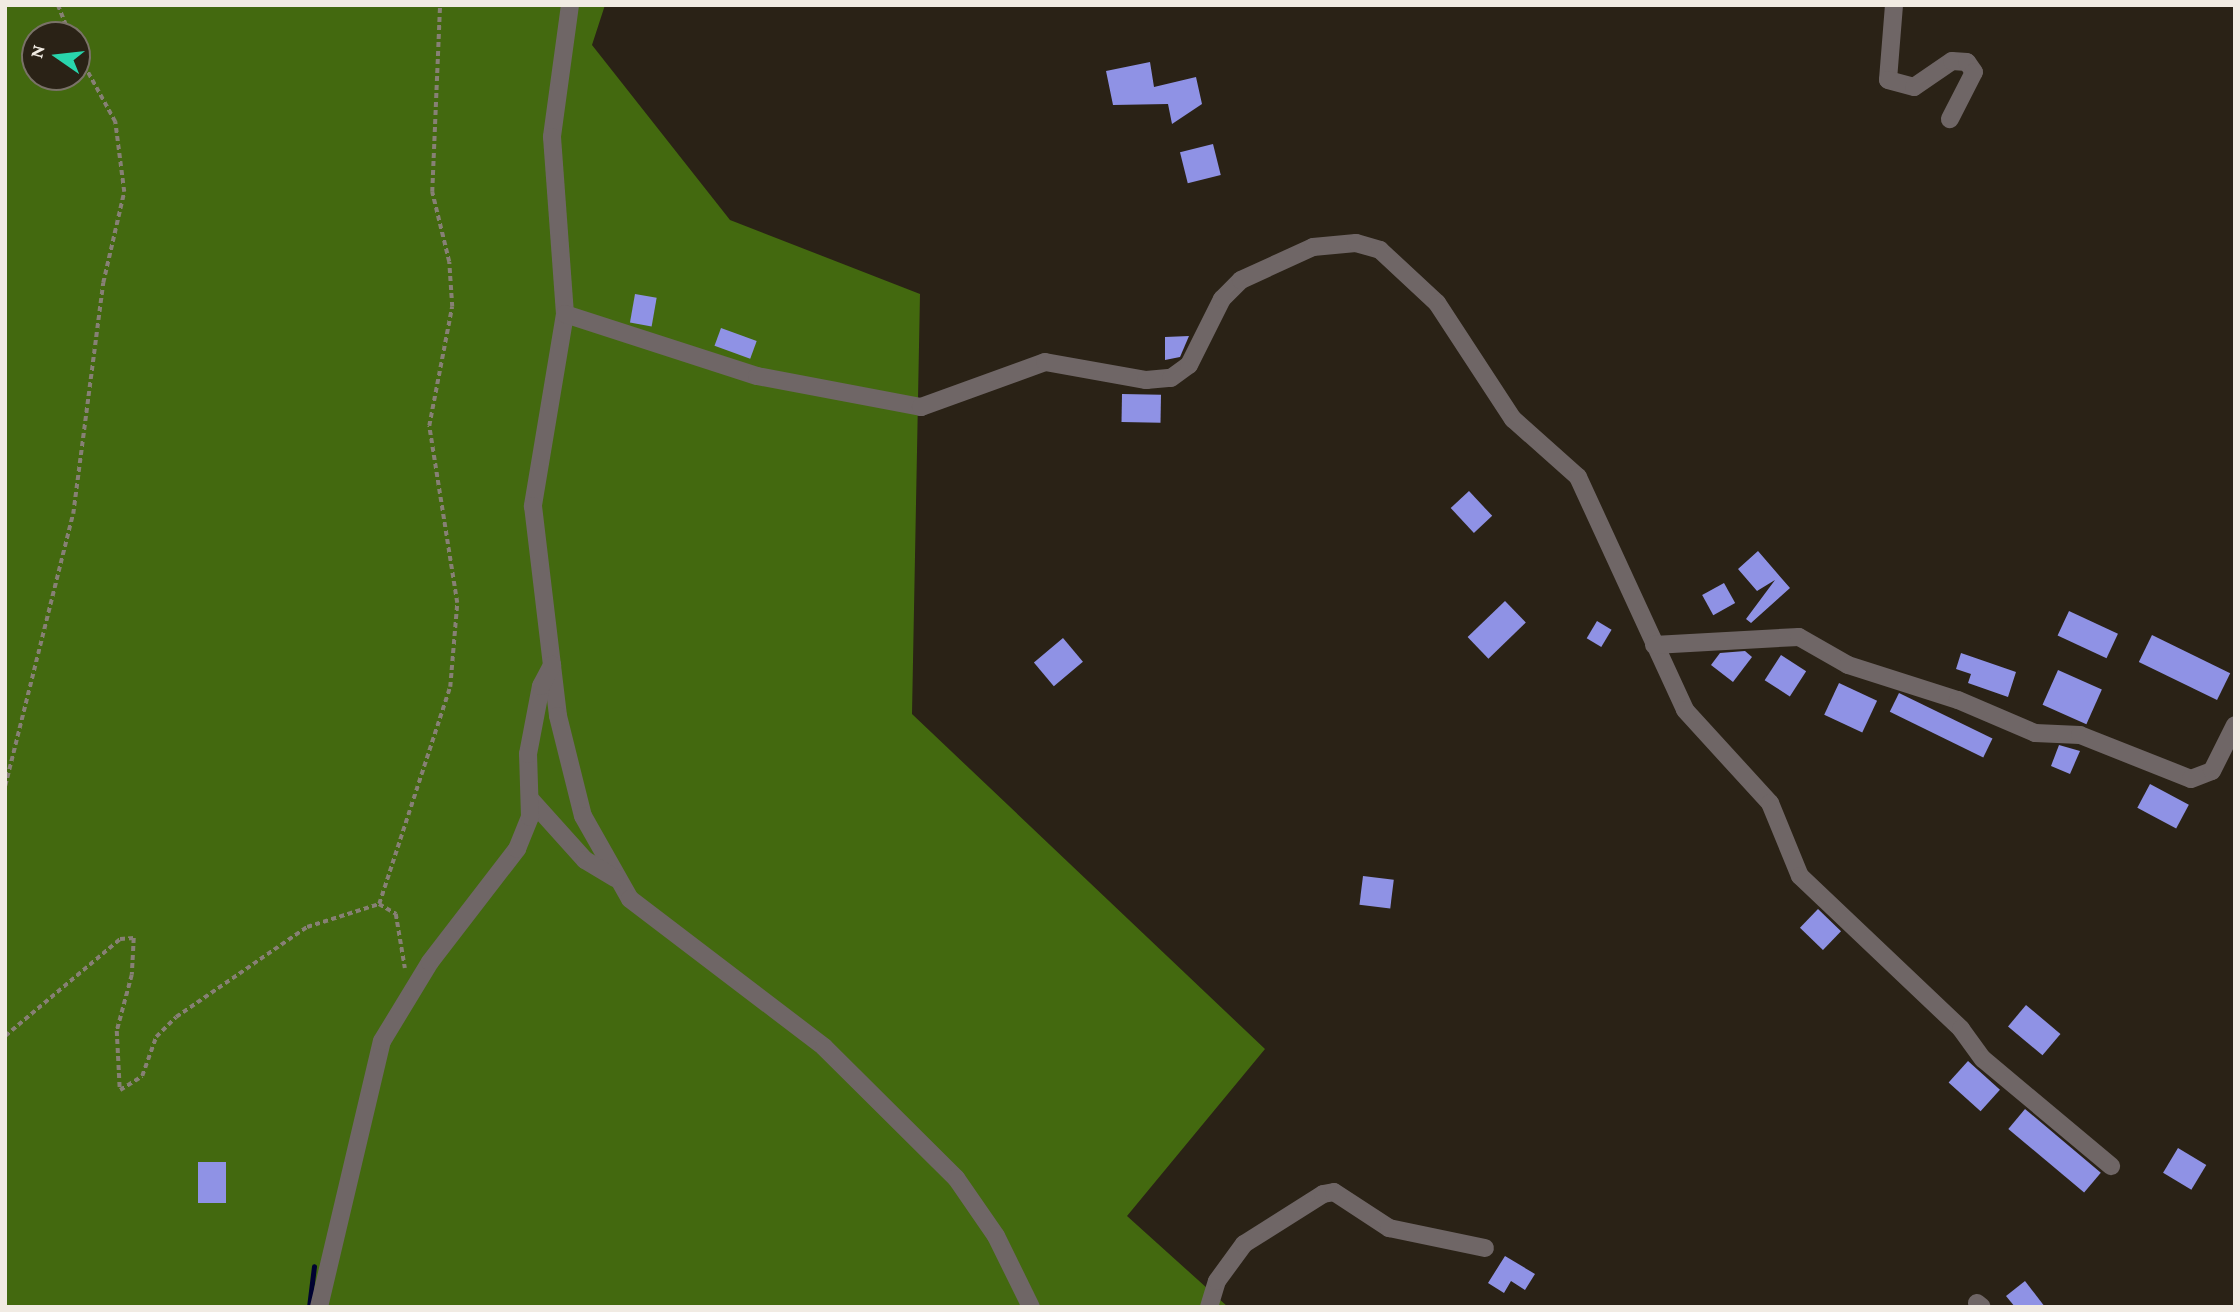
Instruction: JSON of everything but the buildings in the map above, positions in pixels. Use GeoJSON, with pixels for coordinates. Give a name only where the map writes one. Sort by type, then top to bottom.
{"type":"FeatureCollection","features":[{"type":"Feature","properties":{"kind":"street"},"geometry":{"type":"LineString","coordinates":[[570,5],[552,137],[565,314],[533,506],[552,665],[573,786],[615,878],[653,921],[824,1048],[909,1129],[975,1203],[1031,1307]]}},
{"type":"Feature","properties":{"kind":"street"},"geometry":{"type":"LineString","coordinates":[[1895,5],[1888,80],[1914,87],[1952,61],[1967,62],[1973,72],[1950,120]]}},
{"type":"Feature","properties":{"kind":"street"},"geometry":{"type":"LineString","coordinates":[[565,314],[757,376],[921,407],[1045,362],[1146,380],[1171,378],[1189,365],[1222,299],[1241,280],[1313,247],[1370,246],[1424,289],[1504,407],[1578,477],[1685,710],[1777,814],[1800,876],[1961,1029],[1983,1059],[2111,1166]]}},
{"type":"Feature","properties":{"kind":"street"},"geometry":{"type":"LineString","coordinates":[[1654,645],[1799,637],[1847,665],[1958,700],[2035,733],[2080,734],[2191,779],[2212,771],[2235,725]]}},
{"type":"Feature","properties":{"kind":"street"},"geometry":{"type":"LineString","coordinates":[[320,1307],[382,1041],[430,962],[516,849],[531,800],[528,754],[541,686],[552,665]]}},
{"type":"Feature","properties":{"kind":"street"},"geometry":{"type":"LineString","coordinates":[[531,800],[585,860],[615,878]]}},
{"type":"Feature","properties":{"kind":"street"},"geometry":{"type":"LineString","coordinates":[[1209,1307],[1217,1281],[1244,1244],[1323,1194],[1334,1192],[1389,1228],[1485,1248]]}},
{"type":"Feature","properties":{"kind":"path"},"geometry":{"type":"LineString","coordinates":[[379,904],[450,687],[457,603],[429,426],[452,307],[449,262],[432,192],[440,5]]}},
{"type":"Feature","properties":{"kind":"path"},"geometry":{"type":"LineString","coordinates":[[5,786],[73,514],[103,283],[124,192],[115,121],[91,78]]}},
{"type":"Feature","properties":{"kind":"path"},"geometry":{"type":"LineString","coordinates":[[5,1036],[120,939],[134,938],[132,975],[117,1031],[120,1090],[142,1076],[156,1037],[249,962],[307,927],[379,904],[396,914],[405,941],[405,975]]}},
{"type":"Feature","properties":{"kind":"green space"},"geometry":{"type":"Polygon","coordinates":[[[5,5],[605,5],[592,45],[730,220],[920,294],[912,714],[1265,1049],[1127,1216],[1228,1307],[5,1307],[5,5]]]}},
{"type":"Feature","properties":{"kind":"waterway"},"geometry":{"type":"LineString","coordinates":[[309,1307],[314,1266]]}}]}
